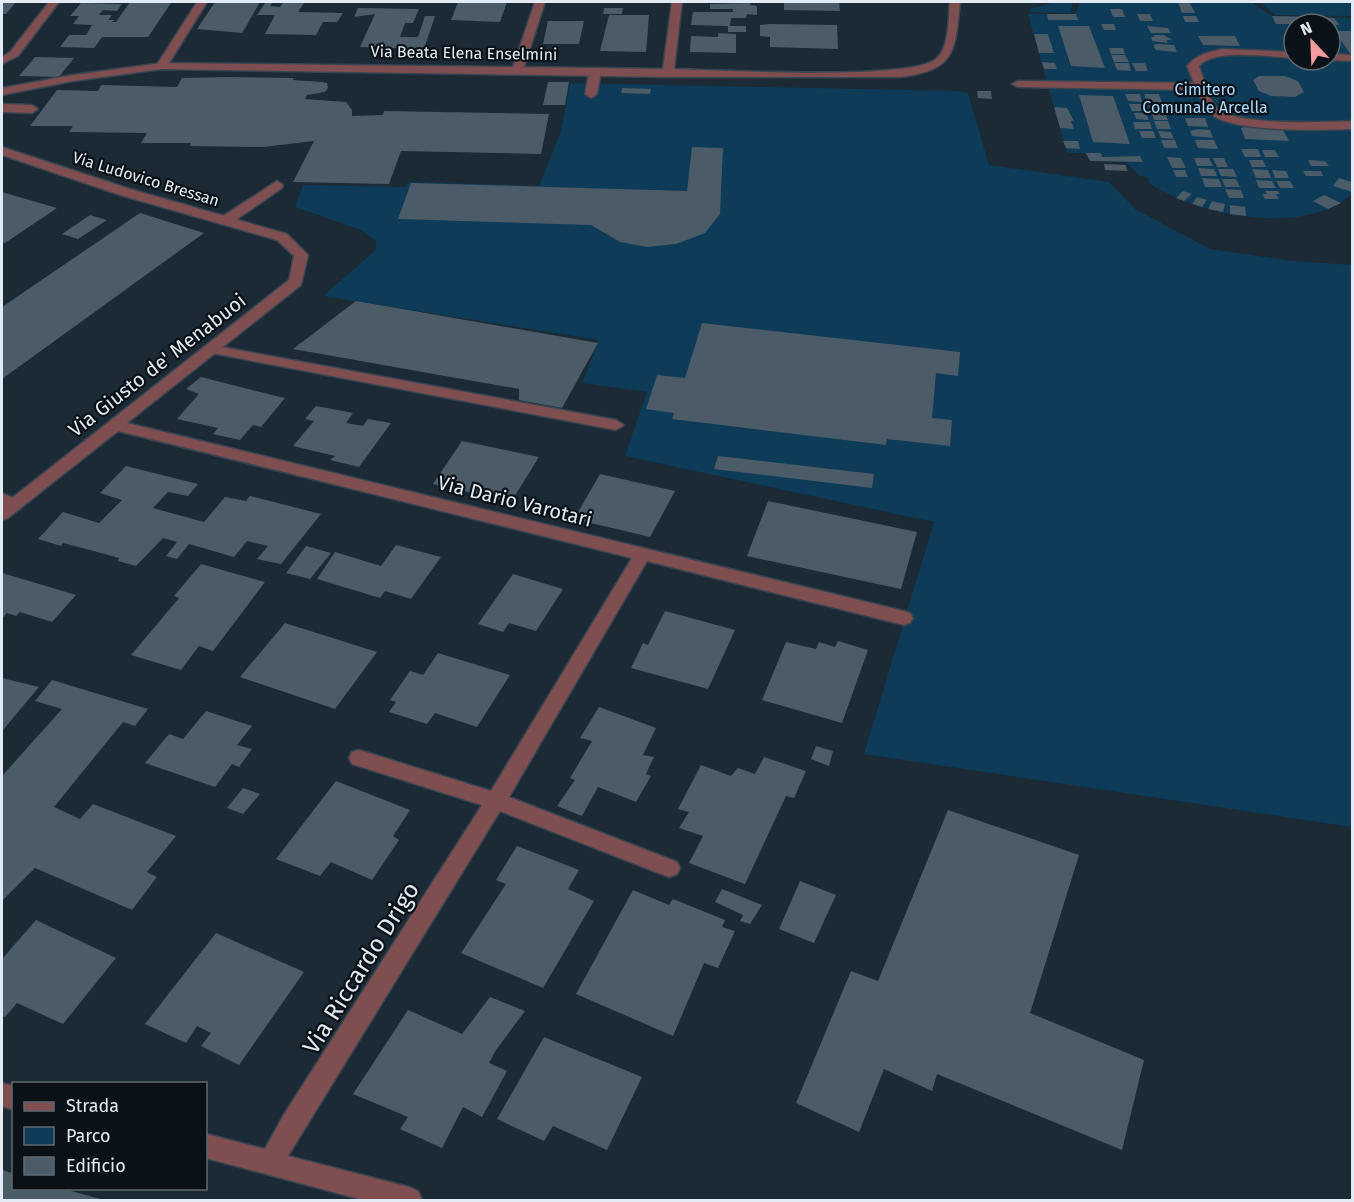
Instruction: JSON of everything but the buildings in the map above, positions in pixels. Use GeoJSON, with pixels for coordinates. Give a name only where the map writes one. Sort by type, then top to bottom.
{"type":"FeatureCollection","features":[{"type":"Feature","properties":{"kind":"street"},"geometry":{"type":"LineString","coordinates":[[2,61],[14,54],[54,2]]}},
{"type":"Feature","properties":{"kind":"street"},"geometry":{"type":"LineString","coordinates":[[162,66],[202,2]]}},
{"type":"Feature","properties":{"kind":"street"},"geometry":{"type":"LineString","coordinates":[[517,70],[540,2]]}},
{"type":"Feature","properties":{"kind":"street"},"geometry":{"type":"LineString","coordinates":[[668,74],[676,2]]}},
{"type":"Feature","properties":{"kind":"street","name":"Via Beata Elena Enselmini"},"geometry":{"type":"LineString","coordinates":[[7,91],[72,78],[162,66],[883,75],[928,68],[942,61],[949,50],[955,2]]}},
{"type":"Feature","properties":{"kind":"street"},"geometry":{"type":"LineString","coordinates":[[1282,56],[1219,53],[1204,55],[1196,60],[1193,66],[1211,108],[1227,118],[1245,122],[1353,125]]}},
{"type":"Feature","properties":{"kind":"street"},"geometry":{"type":"LineString","coordinates":[[591,94],[595,72]]}},
{"type":"Feature","properties":{"kind":"street"},"geometry":{"type":"LineString","coordinates":[[1018,84],[1201,87]]}},
{"type":"Feature","properties":{"kind":"street"},"geometry":{"type":"LineString","coordinates":[[2,108],[32,109]]}},
{"type":"Feature","properties":{"kind":"street","name":"Via Ludovico Bressan"},"geometry":{"type":"LineString","coordinates":[[2,151],[125,192],[282,237]]}},
{"type":"Feature","properties":{"kind":"street"},"geometry":{"type":"LineString","coordinates":[[225,221],[277,185]]}},
{"type":"Feature","properties":{"kind":"street","name":"Via Giusto de' Menabuoi"},"geometry":{"type":"LineString","coordinates":[[6,506],[115,425],[296,282],[302,255],[282,237]]}},
{"type":"Feature","properties":{"kind":"street"},"geometry":{"type":"LineString","coordinates":[[212,349],[616,425]]}},
{"type":"Feature","properties":{"kind":"street","name":"Via Dario Varotari"},"geometry":{"type":"LineString","coordinates":[[115,425],[904,618]]}},
{"type":"Feature","properties":{"kind":"street","name":"Via Riccardo Drigo"},"geometry":{"type":"LineString","coordinates":[[271,1163],[292,1124],[496,801],[643,554]]}},
{"type":"Feature","properties":{"kind":"street"},"geometry":{"type":"LineString","coordinates":[[359,758],[496,801],[669,868]]}},
{"type":"Feature","properties":{"kind":"street"},"geometry":{"type":"LineString","coordinates":[[207,1146],[409,1200]]}},
{"type":"Feature","properties":{"kind":"green space"},"geometry":{"type":"Polygon","coordinates":[[[1055,2],[1075,2],[1072,4],[1071,13],[1031,12],[1030,9],[1055,2]]]}},
{"type":"Feature","properties":{"kind":"green space","name":"Cimitero Comunale Arcella"},"geometry":{"type":"Polygon","coordinates":[[[1080,2],[1251,2],[1272,16],[1282,16],[1282,72],[1342,72],[1342,18],[1352,18],[1352,194],[1332,207],[1307,215],[1280,218],[1223,213],[1196,205],[1150,184],[1148,177],[1140,176],[1126,162],[1090,161],[1085,153],[1067,153],[1028,14],[1075,14],[1080,2]]]}},
{"type":"Feature","properties":{"kind":"green space"},"geometry":{"type":"Polygon","coordinates":[[[1259,2],[1352,2],[1352,16],[1342,16],[1342,12],[1282,12],[1282,15],[1275,15],[1259,2]]]}},
{"type":"Feature","properties":{"kind":"green space"},"geometry":{"type":"Polygon","coordinates":[[[570,83],[968,93],[989,165],[1109,182],[1135,209],[1210,249],[1293,261],[1352,265],[1352,827],[864,754],[934,522],[625,456],[647,392],[582,383],[599,340],[323,296],[376,250],[376,241],[361,230],[295,207],[303,185],[406,187],[409,182],[539,186],[561,131],[570,83]]]}}]}
